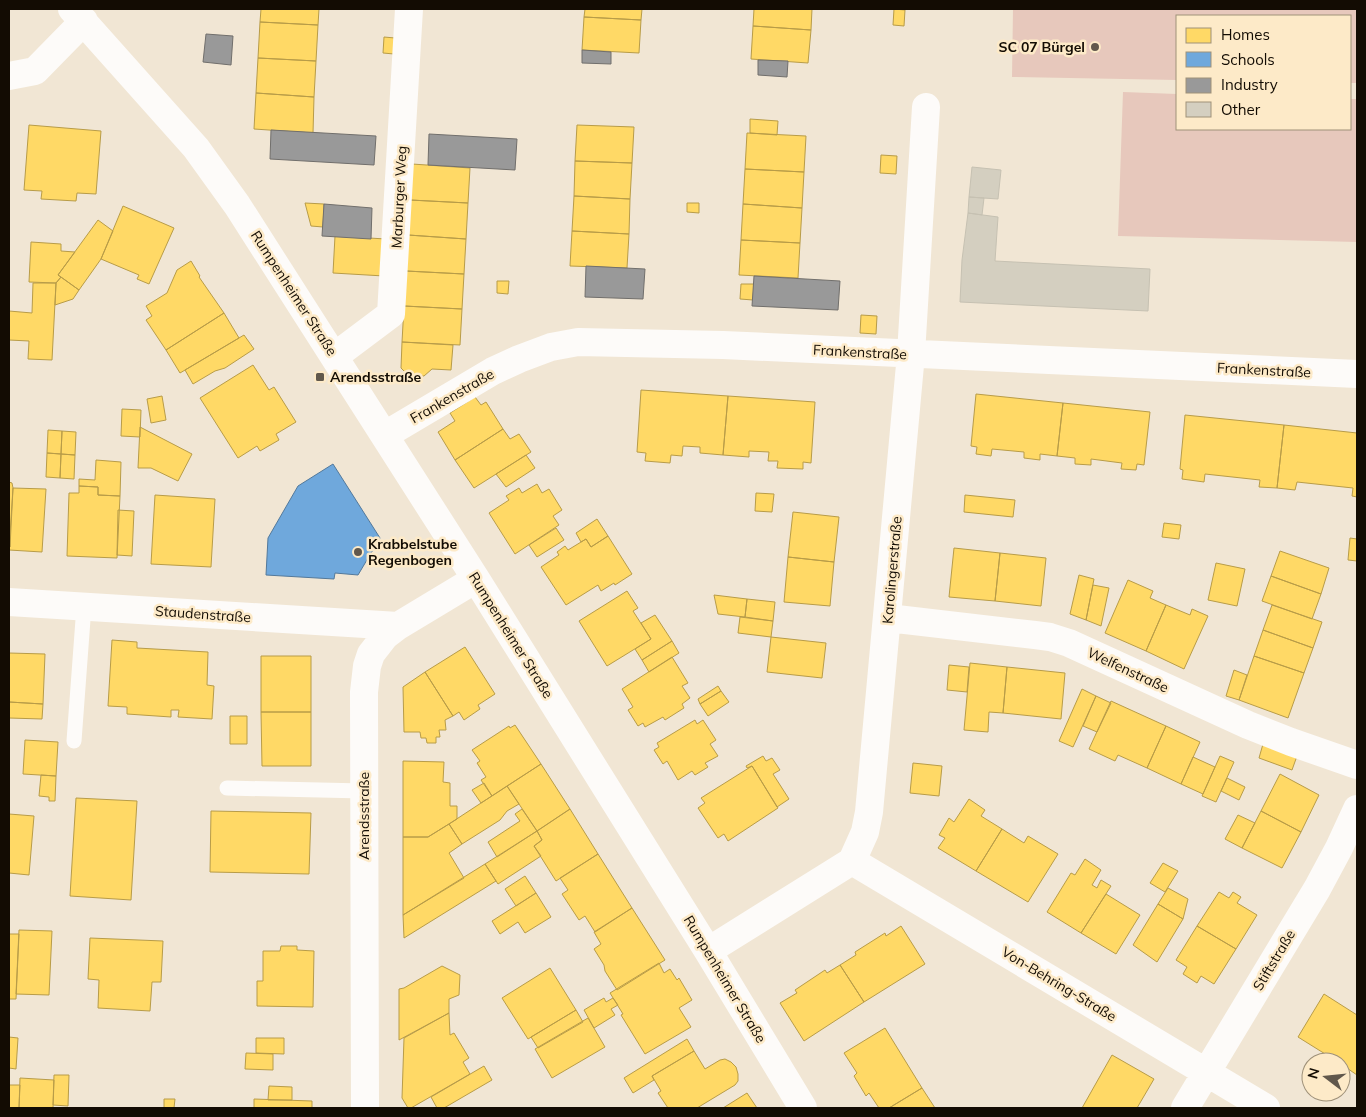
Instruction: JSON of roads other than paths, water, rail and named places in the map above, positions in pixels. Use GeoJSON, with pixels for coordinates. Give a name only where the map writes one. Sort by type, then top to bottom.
{"type":"FeatureCollection","features":[{"type":"Feature","properties":{"kind":"street","name":"Marburger Weg"},"geometry":{"type":"LineString","coordinates":[[335,356],[391,314],[409,9]]}},
{"type":"Feature","properties":{"kind":"street","name":"Rumpenheimer Straße"},"geometry":{"type":"LineString","coordinates":[[78,15],[196,148],[237,205],[476,579],[708,951],[803,1108]]}},
{"type":"Feature","properties":{"kind":"street"},"geometry":{"type":"LineString","coordinates":[[9,76],[35,70],[78,15]]}},
{"type":"Feature","properties":{"kind":"street","name":"Karolingerstraße"},"geometry":{"type":"LineString","coordinates":[[852,861],[865,832],[869,812],[911,354],[926,106]]}},
{"type":"Feature","properties":{"kind":"street","name":"Frankenstraße"},"geometry":{"type":"LineString","coordinates":[[385,435],[493,371],[519,359],[551,348],[578,342],[723,345],[1357,374]]}},
{"type":"Feature","properties":{"kind":"street","name":"Arendsstraße"},"geometry":{"type":"LineString","coordinates":[[365,1108],[364,692],[367,666],[371,654],[385,636],[398,626],[476,579]]}},
{"type":"Feature","properties":{"kind":"street","name":"Staudenstraße"},"geometry":{"type":"LineString","coordinates":[[9,602],[398,626]]}},
{"type":"Feature","properties":{"kind":"street","name":"Welfenstraße"},"geometry":{"type":"LineString","coordinates":[[888,618],[1034,634],[1069,643],[1248,725],[1357,765]]}},
{"type":"Feature","properties":{"kind":"street","name":"Stiftstraße"},"geometry":{"type":"LineString","coordinates":[[1185,1108],[1316,889],[1339,848],[1357,809]]}},
{"type":"Feature","properties":{"kind":"street"},"geometry":{"type":"LineString","coordinates":[[708,951],[852,861]]}},
{"type":"Feature","properties":{"kind":"street","name":"Von-Behring-Straße"},"geometry":{"type":"LineString","coordinates":[[852,861],[1266,1108]]}},
{"type":"Feature","properties":{"kind":"lane"},"geometry":{"type":"LineString","coordinates":[[74,741],[84,606]]}},
{"type":"Feature","properties":{"kind":"lane"},"geometry":{"type":"LineString","coordinates":[[227,788],[364,791]]}},
{"type":"Feature","properties":{"kind":"place","name":"SC 07 Bürgel"},"geometry":{"type":"Point","coordinates":[1095,47]}},
{"type":"Feature","properties":{"kind":"place","name":"Arendsstraße"},"geometry":{"type":"Point","coordinates":[320,377]}},
{"type":"Feature","properties":{"kind":"place","name":"Krabbelstube Regenbogen"},"geometry":{"type":"Point","coordinates":[358,552]}}]}
